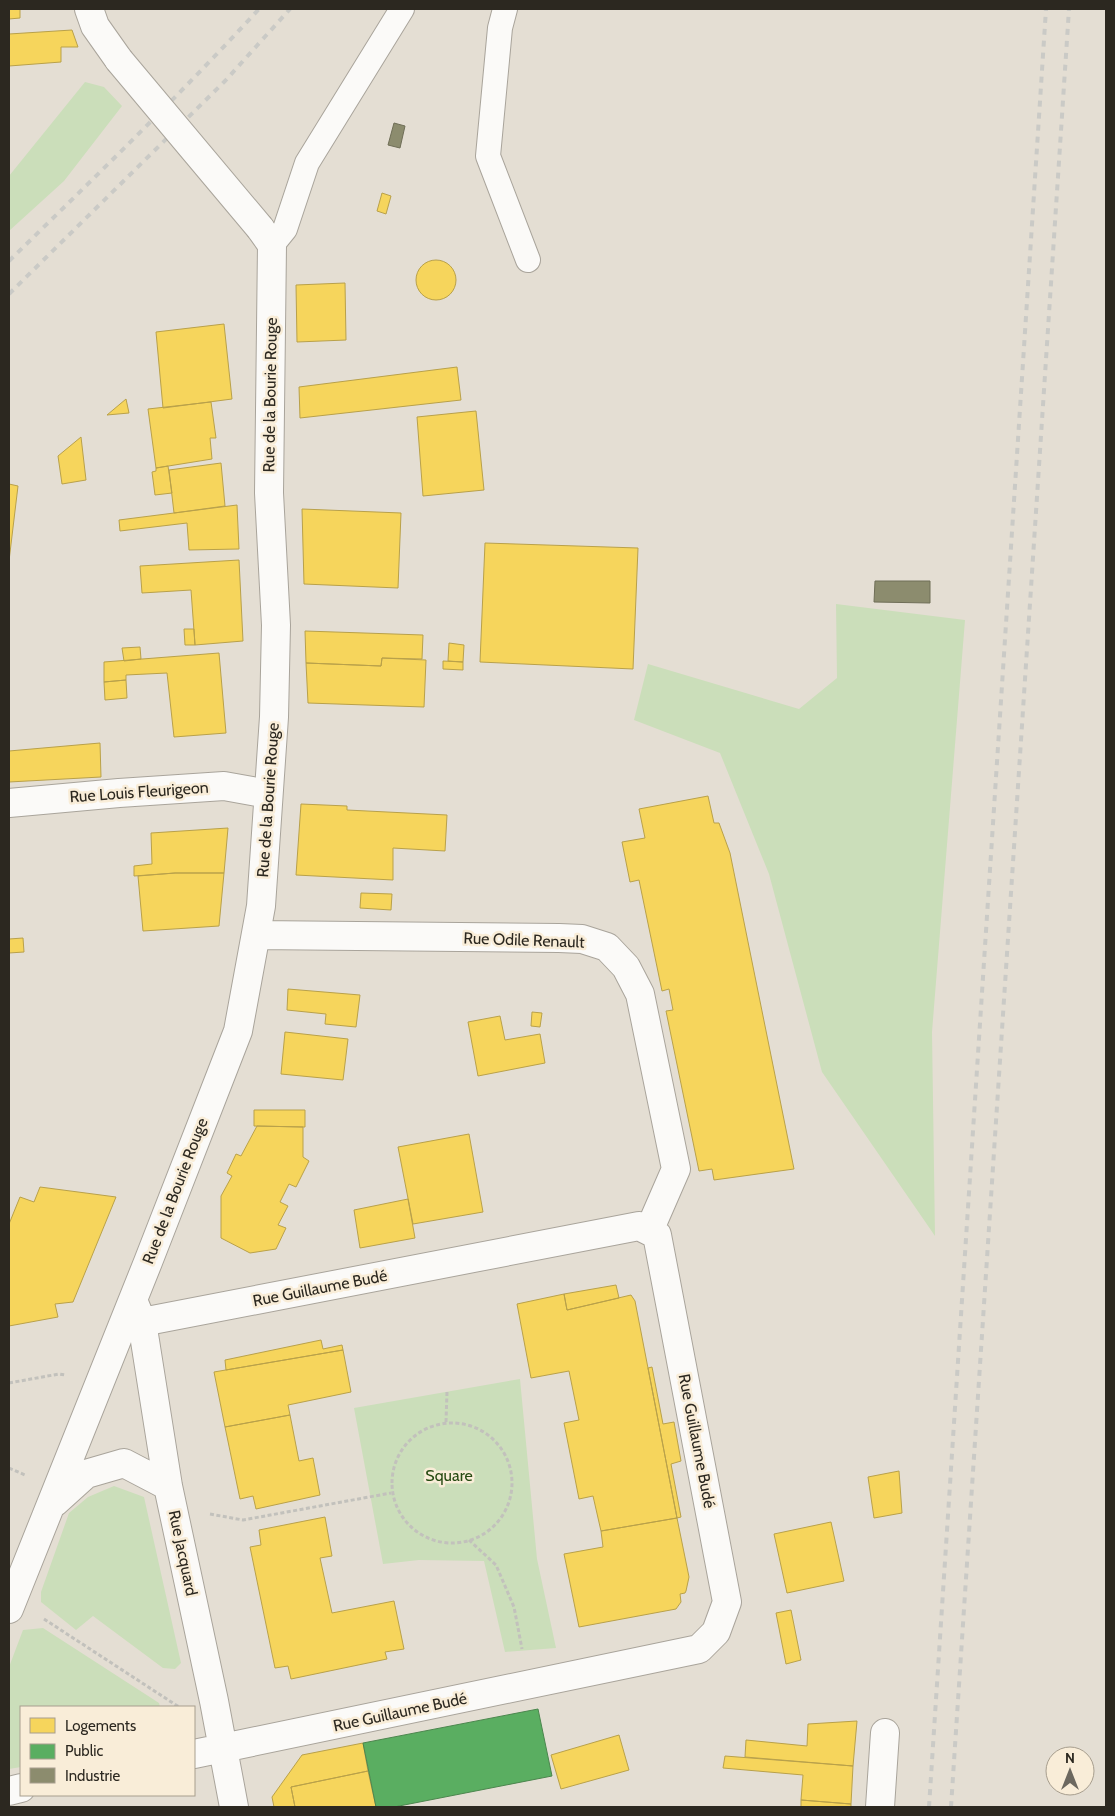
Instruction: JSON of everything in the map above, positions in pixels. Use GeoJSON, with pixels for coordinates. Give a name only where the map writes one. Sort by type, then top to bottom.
{"type":"FeatureCollection","features":[{"type":"Feature","properties":{"kind":"street"},"geometry":{"type":"LineString","coordinates":[[89,9],[95,26],[119,60],[266,236]]}},
{"type":"Feature","properties":{"kind":"street","name":"Rue de la Bourie Rouge"},"geometry":{"type":"LineString","coordinates":[[12,1594],[137,1310],[238,1031],[261,906],[274,717],[276,625],[269,493],[266,236]]}},
{"type":"Feature","properties":{"kind":"street","name":"Rue Louis Fleurigeon"},"geometry":{"type":"LineString","coordinates":[[9,802],[224,786],[268,794]]}},
{"type":"Feature","properties":{"kind":"street","name":"Rue Odile Renault"},"geometry":{"type":"LineString","coordinates":[[256,934],[560,938],[582,939],[607,947],[626,967],[640,994],[676,1169],[649,1231]]}},
{"type":"Feature","properties":{"kind":"street","name":"Rue Guillaume Budé"},"geometry":{"type":"LineString","coordinates":[[137,1310],[639,1226],[657,1235],[727,1602],[716,1632],[699,1649],[195,1754]]}},
{"type":"Feature","properties":{"kind":"street","name":"Rue Jacquard"},"geometry":{"type":"LineString","coordinates":[[137,1310],[168,1486],[210,1682],[234,1807]]}},
{"type":"Feature","properties":{"kind":"street"},"geometry":{"type":"LineString","coordinates":[[50,1506],[86,1474],[124,1463],[168,1486]]}},
{"type":"Feature","properties":{"kind":"street"},"geometry":{"type":"LineString","coordinates":[[880,1807],[885,1733]]}},
{"type":"Feature","properties":{"kind":"lane"},"geometry":{"type":"LineString","coordinates":[[266,236],[285,229],[307,163],[402,9]]}},
{"type":"Feature","properties":{"kind":"lane"},"geometry":{"type":"LineString","coordinates":[[505,9],[500,28],[488,156],[528,260]]}},
{"type":"Feature","properties":{"kind":"path"},"geometry":{"type":"LineString","coordinates":[[9,1383],[59,1374],[74,1376]]}},
{"type":"Feature","properties":{"kind":"path"},"geometry":{"type":"LineString","coordinates":[[446,1422],[447,1392]]}},
{"type":"Feature","properties":{"kind":"path"},"geometry":{"type":"LineString","coordinates":[[446,1422],[466,1424],[486,1433],[501,1447],[510,1466],[512,1487],[508,1507],[496,1524],[479,1537],[461,1543],[442,1543],[424,1537],[409,1526],[397,1511],[391,1492],[391,1474],[397,1456],[408,1440],[425,1428],[446,1422]]}},
{"type":"Feature","properties":{"kind":"path"},"geometry":{"type":"LineString","coordinates":[[9,1468],[25,1475]]}},
{"type":"Feature","properties":{"kind":"path"},"geometry":{"type":"LineString","coordinates":[[205,1513],[243,1520],[391,1492]]}},
{"type":"Feature","properties":{"kind":"path"},"geometry":{"type":"LineString","coordinates":[[469,1540],[496,1565],[514,1606],[529,1685]]}},
{"type":"Feature","properties":{"kind":"path"},"geometry":{"type":"LineString","coordinates":[[41,1617],[177,1706]]}},
{"type":"Feature","properties":{"kind":"green space"},"geometry":{"type":"Polygon","coordinates":[[[85,82],[104,87],[122,106],[64,181],[9,231],[9,176],[85,82]]]}},
{"type":"Feature","properties":{"kind":"green space"},"geometry":{"type":"Polygon","coordinates":[[[836,604],[965,620],[932,1032],[935,1236],[822,1072],[769,874],[720,753],[634,720],[648,664],[799,709],[837,678],[836,604]]]}},
{"type":"Feature","properties":{"kind":"green space","name":"Square"},"geometry":{"type":"Polygon","coordinates":[[[520,1379],[537,1559],[556,1648],[505,1652],[484,1561],[419,1560],[383,1564],[354,1408],[520,1379]]]}},
{"type":"Feature","properties":{"kind":"green space"},"geometry":{"type":"Polygon","coordinates":[[[114,1486],[144,1497],[181,1663],[175,1669],[163,1668],[93,1616],[76,1630],[41,1602],[41,1592],[69,1513],[88,1497],[114,1486]]]}},
{"type":"Feature","properties":{"kind":"green space"},"geometry":{"type":"Polygon","coordinates":[[[43,1628],[159,1703],[160,1706],[20,1706],[20,1767],[9,1769],[9,1667],[23,1630],[43,1628]]]}},
{"type":"Feature","properties":{"kind":"building: Logements"},"geometry":{"type":"Polygon","coordinates":[[[9,9],[20,9],[20,18],[9,19],[9,9]]]}},
{"type":"Feature","properties":{"kind":"building: Logements"},"geometry":{"type":"Polygon","coordinates":[[[72,30],[78,47],[61,47],[61,62],[9,66],[9,34],[72,30]]]}},
{"type":"Feature","properties":{"kind":"building: Logements"},"geometry":{"type":"Polygon","coordinates":[[[382,193],[391,196],[386,214],[377,211],[382,193]]]}},
{"type":"Feature","properties":{"kind":"building: Logements"},"geometry":{"type":"Polygon","coordinates":[[[440,260],[447,263],[453,269],[456,280],[455,288],[447,297],[440,300],[432,300],[425,297],[417,288],[416,276],[419,269],[428,261],[440,260]]]}},
{"type":"Feature","properties":{"kind":"building: Logements"},"geometry":{"type":"Polygon","coordinates":[[[345,283],[346,340],[297,342],[296,285],[345,283]]]}},
{"type":"Feature","properties":{"kind":"building: Logements"},"geometry":{"type":"Polygon","coordinates":[[[224,324],[232,399],[163,408],[156,332],[224,324]]]}},
{"type":"Feature","properties":{"kind":"building: Logements"},"geometry":{"type":"Polygon","coordinates":[[[457,367],[461,400],[300,418],[299,387],[457,367]]]}},
{"type":"Feature","properties":{"kind":"building: Logements"},"geometry":{"type":"Polygon","coordinates":[[[126,399],[129,413],[107,415],[126,399]]]}},
{"type":"Feature","properties":{"kind":"building: Logements"},"geometry":{"type":"Polygon","coordinates":[[[211,402],[216,438],[210,438],[212,459],[156,468],[148,409],[211,402]]]}},
{"type":"Feature","properties":{"kind":"building: Logements"},"geometry":{"type":"Polygon","coordinates":[[[476,411],[484,490],[423,496],[417,417],[476,411]]]}},
{"type":"Feature","properties":{"kind":"building: Logements"},"geometry":{"type":"Polygon","coordinates":[[[81,437],[86,480],[62,484],[58,456],[81,437]]]}},
{"type":"Feature","properties":{"kind":"building: Logements"},"geometry":{"type":"Polygon","coordinates":[[[221,463],[225,506],[174,513],[169,470],[221,463]]]}},
{"type":"Feature","properties":{"kind":"building: Logements"},"geometry":{"type":"Polygon","coordinates":[[[168,466],[172,493],[155,495],[152,472],[156,471],[156,468],[168,466]]]}},
{"type":"Feature","properties":{"kind":"building: Logements"},"geometry":{"type":"Polygon","coordinates":[[[9,484],[18,486],[9,561],[9,484]]]}},
{"type":"Feature","properties":{"kind":"building: Logements"},"geometry":{"type":"Polygon","coordinates":[[[237,505],[239,549],[189,550],[187,523],[120,531],[119,520],[237,505]]]}},
{"type":"Feature","properties":{"kind":"building: Logements"},"geometry":{"type":"Polygon","coordinates":[[[302,509],[401,513],[398,588],[304,584],[302,509]]]}},
{"type":"Feature","properties":{"kind":"building: Logements"},"geometry":{"type":"Polygon","coordinates":[[[485,543],[638,548],[633,669],[480,662],[485,543]]]}},
{"type":"Feature","properties":{"kind":"building: Logements"},"geometry":{"type":"Polygon","coordinates":[[[239,560],[243,641],[195,645],[191,590],[142,593],[140,566],[239,560]]]}},
{"type":"Feature","properties":{"kind":"building: Logements"},"geometry":{"type":"Polygon","coordinates":[[[184,629],[194,629],[195,645],[185,645],[184,629]]]}},
{"type":"Feature","properties":{"kind":"building: Logements"},"geometry":{"type":"Polygon","coordinates":[[[305,631],[423,635],[422,659],[382,658],[381,666],[306,663],[305,631]]]}},
{"type":"Feature","properties":{"kind":"building: Logements"},"geometry":{"type":"Polygon","coordinates":[[[449,643],[464,645],[463,662],[448,661],[449,643]]]}},
{"type":"Feature","properties":{"kind":"building: Logements"},"geometry":{"type":"Polygon","coordinates":[[[140,647],[141,659],[124,661],[122,648],[140,647]]]}},
{"type":"Feature","properties":{"kind":"building: Logements"},"geometry":{"type":"Polygon","coordinates":[[[219,653],[226,733],[174,737],[167,673],[126,675],[126,680],[104,682],[104,662],[219,653]]]}},
{"type":"Feature","properties":{"kind":"building: Logements"},"geometry":{"type":"Polygon","coordinates":[[[382,658],[426,660],[424,707],[308,703],[306,663],[381,666],[382,658]]]}},
{"type":"Feature","properties":{"kind":"building: Logements"},"geometry":{"type":"Polygon","coordinates":[[[443,661],[463,662],[463,670],[443,669],[443,661]]]}},
{"type":"Feature","properties":{"kind":"building: Logements"},"geometry":{"type":"Polygon","coordinates":[[[126,680],[127,698],[105,700],[104,682],[126,680]]]}},
{"type":"Feature","properties":{"kind":"building: Logements"},"geometry":{"type":"Polygon","coordinates":[[[100,743],[101,777],[9,782],[9,751],[100,743]]]}},
{"type":"Feature","properties":{"kind":"building: Logements"},"geometry":{"type":"Polygon","coordinates":[[[708,796],[714,823],[719,823],[730,853],[794,1169],[714,1180],[712,1169],[699,1171],[666,1011],[673,1010],[669,989],[662,991],[639,880],[630,882],[622,842],[645,838],[639,809],[708,796]]]}},
{"type":"Feature","properties":{"kind":"building: Logements"},"geometry":{"type":"Polygon","coordinates":[[[301,804],[347,806],[347,810],[447,815],[445,851],[393,848],[393,880],[296,875],[301,804]]]}},
{"type":"Feature","properties":{"kind":"building: Logements"},"geometry":{"type":"Polygon","coordinates":[[[228,828],[224,873],[175,873],[134,876],[134,866],[152,864],[151,833],[228,828]]]}},
{"type":"Feature","properties":{"kind":"building: Logements"},"geometry":{"type":"Polygon","coordinates":[[[175,873],[224,873],[219,926],[143,931],[138,876],[175,873]]]}},
{"type":"Feature","properties":{"kind":"building: Logements"},"geometry":{"type":"Polygon","coordinates":[[[361,893],[392,894],[391,910],[360,908],[361,893]]]}},
{"type":"Feature","properties":{"kind":"building: Logements"},"geometry":{"type":"Polygon","coordinates":[[[23,938],[24,952],[9,953],[9,939],[23,938]]]}},
{"type":"Feature","properties":{"kind":"building: Logements"},"geometry":{"type":"Polygon","coordinates":[[[288,989],[360,995],[356,1027],[325,1024],[326,1014],[287,1010],[288,989]]]}},
{"type":"Feature","properties":{"kind":"building: Logements"},"geometry":{"type":"Polygon","coordinates":[[[532,1012],[542,1013],[540,1027],[531,1026],[532,1012]]]}},
{"type":"Feature","properties":{"kind":"building: Logements"},"geometry":{"type":"Polygon","coordinates":[[[500,1016],[505,1040],[540,1034],[545,1063],[478,1076],[468,1022],[500,1016]]]}},
{"type":"Feature","properties":{"kind":"building: Logements"},"geometry":{"type":"Polygon","coordinates":[[[285,1032],[348,1039],[343,1080],[281,1074],[285,1032]]]}},
{"type":"Feature","properties":{"kind":"building: Logements"},"geometry":{"type":"Polygon","coordinates":[[[254,1110],[305,1110],[305,1127],[254,1126],[254,1110]]]}},
{"type":"Feature","properties":{"kind":"building: Logements"},"geometry":{"type":"Polygon","coordinates":[[[257,1126],[303,1127],[303,1157],[309,1161],[296,1187],[289,1184],[280,1202],[288,1206],[278,1225],[286,1228],[276,1249],[250,1253],[221,1238],[221,1196],[232,1176],[227,1173],[236,1154],[241,1156],[257,1126]]]}},
{"type":"Feature","properties":{"kind":"building: Logements"},"geometry":{"type":"Polygon","coordinates":[[[469,1134],[483,1212],[413,1224],[398,1147],[469,1134]]]}},
{"type":"Feature","properties":{"kind":"building: Logements"},"geometry":{"type":"Polygon","coordinates":[[[40,1187],[116,1197],[73,1302],[55,1304],[58,1317],[9,1326],[9,1224],[20,1197],[34,1202],[40,1187]]]}},
{"type":"Feature","properties":{"kind":"building: Logements"},"geometry":{"type":"Polygon","coordinates":[[[408,1199],[415,1238],[360,1248],[354,1210],[408,1199]]]}},
{"type":"Feature","properties":{"kind":"building: Logements"},"geometry":{"type":"Polygon","coordinates":[[[616,1285],[619,1298],[567,1310],[564,1294],[616,1285]]]}},
{"type":"Feature","properties":{"kind":"building: Logements"},"geometry":{"type":"Polygon","coordinates":[[[564,1294],[567,1310],[631,1295],[635,1301],[677,1518],[601,1531],[593,1496],[579,1499],[564,1423],[579,1420],[569,1371],[531,1378],[517,1304],[564,1294]]]}},
{"type":"Feature","properties":{"kind":"building: Logements"},"geometry":{"type":"Polygon","coordinates":[[[321,1340],[323,1349],[342,1345],[343,1350],[226,1370],[225,1360],[321,1340]]]}},
{"type":"Feature","properties":{"kind":"building: Logements"},"geometry":{"type":"Polygon","coordinates":[[[343,1350],[351,1392],[288,1405],[290,1415],[225,1427],[214,1372],[343,1350]]]}},
{"type":"Feature","properties":{"kind":"building: Logements"},"geometry":{"type":"Polygon","coordinates":[[[652,1367],[663,1424],[674,1422],[681,1461],[671,1464],[681,1517],[677,1518],[648,1368],[652,1367]]]}},
{"type":"Feature","properties":{"kind":"building: Logements"},"geometry":{"type":"Polygon","coordinates":[[[290,1415],[299,1461],[313,1458],[320,1495],[256,1509],[253,1496],[240,1499],[225,1427],[290,1415]]]}},
{"type":"Feature","properties":{"kind":"building: Logements"},"geometry":{"type":"Polygon","coordinates":[[[899,1471],[902,1513],[874,1518],[868,1477],[899,1471]]]}},
{"type":"Feature","properties":{"kind":"building: Logements"},"geometry":{"type":"Polygon","coordinates":[[[325,1517],[332,1556],[320,1558],[332,1613],[394,1601],[404,1649],[385,1652],[387,1659],[291,1679],[288,1666],[275,1668],[250,1547],[261,1545],[259,1530],[325,1517]]]}},
{"type":"Feature","properties":{"kind":"building: Logements"},"geometry":{"type":"Polygon","coordinates":[[[677,1518],[689,1577],[686,1591],[680,1594],[681,1602],[676,1609],[579,1627],[564,1554],[603,1547],[601,1531],[677,1518]]]}},
{"type":"Feature","properties":{"kind":"building: Logements"},"geometry":{"type":"Polygon","coordinates":[[[831,1522],[844,1581],[787,1593],[774,1534],[831,1522]]]}},
{"type":"Feature","properties":{"kind":"building: Logements"},"geometry":{"type":"Polygon","coordinates":[[[791,1610],[801,1660],[786,1664],[776,1613],[791,1610]]]}},
{"type":"Feature","properties":{"kind":"building: Logements"},"geometry":{"type":"Polygon","coordinates":[[[857,1721],[853,1766],[745,1757],[746,1740],[807,1746],[808,1724],[857,1721]]]}},
{"type":"Feature","properties":{"kind":"building: Logements"},"geometry":{"type":"Polygon","coordinates":[[[619,1735],[629,1770],[561,1789],[551,1755],[619,1735]]]}},
{"type":"Feature","properties":{"kind":"building: Logements"},"geometry":{"type":"Polygon","coordinates":[[[363,1743],[368,1771],[291,1787],[295,1807],[274,1807],[272,1797],[302,1755],[363,1743]]]}},
{"type":"Feature","properties":{"kind":"building: Logements"},"geometry":{"type":"Polygon","coordinates":[[[725,1756],[853,1766],[851,1804],[801,1800],[803,1775],[723,1768],[725,1756]]]}},
{"type":"Feature","properties":{"kind":"building: Logements"},"geometry":{"type":"Polygon","coordinates":[[[368,1771],[376,1807],[295,1807],[291,1787],[368,1771]]]}},
{"type":"Feature","properties":{"kind":"building: Logements"},"geometry":{"type":"Polygon","coordinates":[[[801,1800],[851,1804],[851,1807],[801,1807],[801,1800]]]}},
{"type":"Feature","properties":{"kind":"building: Public"},"geometry":{"type":"Polygon","coordinates":[[[538,1709],[552,1776],[394,1807],[376,1807],[363,1743],[538,1709]]]}},
{"type":"Feature","properties":{"kind":"building: Industrie"},"geometry":{"type":"Polygon","coordinates":[[[394,123],[405,126],[400,148],[388,145],[394,123]]]}},
{"type":"Feature","properties":{"kind":"building: Industrie"},"geometry":{"type":"Polygon","coordinates":[[[875,581],[930,581],[930,603],[874,602],[875,581]]]}},
{"type":"Feature","properties":{"kind":"railway"},"geometry":{"type":"LineString","coordinates":[[9,261],[167,105],[259,9]]}},
{"type":"Feature","properties":{"kind":"railway"},"geometry":{"type":"LineString","coordinates":[[9,294],[225,81],[290,9]]}},
{"type":"Feature","properties":{"kind":"railway"},"geometry":{"type":"LineString","coordinates":[[929,1807],[1046,9]]}},
{"type":"Feature","properties":{"kind":"railway"},"geometry":{"type":"LineString","coordinates":[[951,1807],[1069,9]]}}]}
